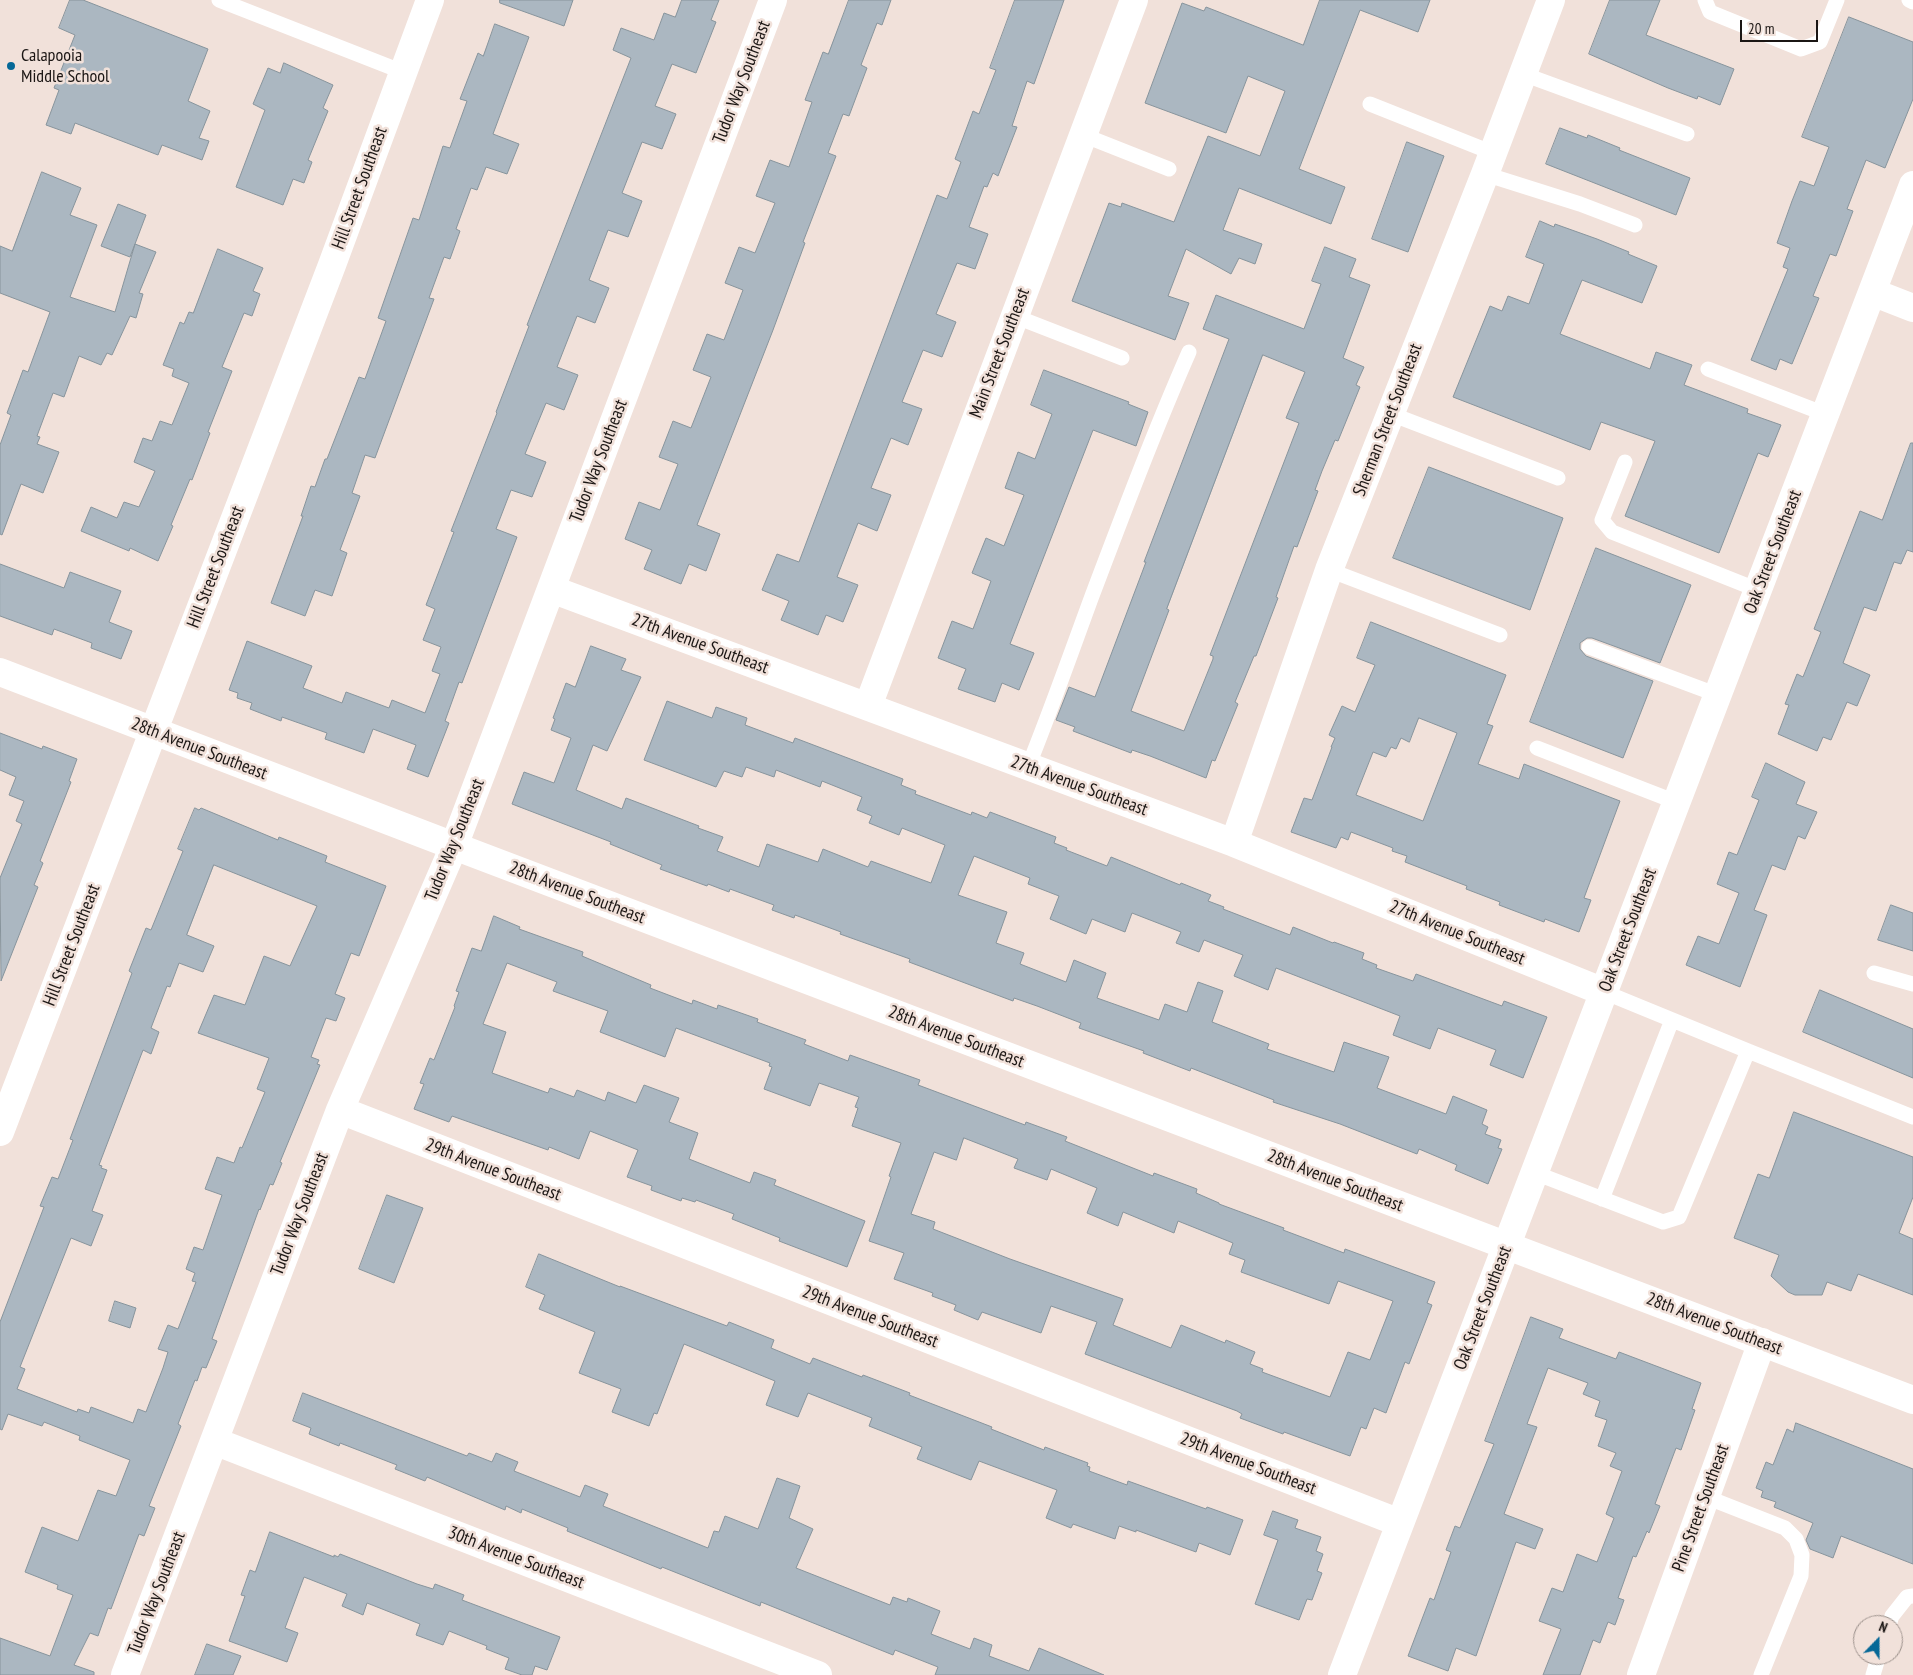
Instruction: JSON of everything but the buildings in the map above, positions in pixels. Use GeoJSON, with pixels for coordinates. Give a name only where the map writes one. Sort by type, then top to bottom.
{"type":"FeatureCollection","features":[{"type":"Feature","properties":{"kind":"street","name":"Hill Street Southeast"},"geometry":{"type":"LineString","coordinates":[[0,1132],[335,256],[430,0]]}},
{"type":"Feature","properties":{"kind":"street","name":"Tudor Way Southeast"},"geometry":{"type":"LineString","coordinates":[[125,1675],[340,1110],[454,846],[773,0]]}},
{"type":"Feature","properties":{"kind":"street","name":"Main Street Southeast"},"geometry":{"type":"LineString","coordinates":[[868,706],[1134,0]]}},
{"type":"Feature","properties":{"kind":"street","name":"Sherman Street Southeast"},"geometry":{"type":"LineString","coordinates":[[1234,844],[1330,570],[1551,0]]}},
{"type":"Feature","properties":{"kind":"street","name":"Oak Street Southeast"},"geometry":{"type":"LineString","coordinates":[[1342,1675],[1913,185]]}},
{"type":"Feature","properties":{"kind":"street"},"geometry":{"type":"LineString","coordinates":[[1872,292],[1913,308]]}},
{"type":"Feature","properties":{"kind":"street","name":"27th Avenue Southeast"},"geometry":{"type":"LineString","coordinates":[[551,589],[1234,844],[1604,992]]}},
{"type":"Feature","properties":{"kind":"street","name":"28th Avenue Southeast"},"geometry":{"type":"LineString","coordinates":[[0,672],[1506,1247],[1913,1400]]}},
{"type":"Feature","properties":{"kind":"street","name":"29th Avenue Southeast"},"geometry":{"type":"LineString","coordinates":[[340,1110],[1400,1523]]}},
{"type":"Feature","properties":{"kind":"street","name":"Pine Street Southeast"},"geometry":{"type":"LineString","coordinates":[[1641,1675],[1762,1342]]}},
{"type":"Feature","properties":{"kind":"street","name":"30th Avenue Southeast"},"geometry":{"type":"LineString","coordinates":[[214,1441],[818,1675]]}},
{"type":"Feature","properties":{"kind":"lane"},"geometry":{"type":"LineString","coordinates":[[219,0],[403,72]]}},
{"type":"Feature","properties":{"kind":"lane"},"geometry":{"type":"LineString","coordinates":[[1705,0],[1710,12],[1801,48],[1820,42],[1837,0]]}},
{"type":"Feature","properties":{"kind":"lane"},"geometry":{"type":"LineString","coordinates":[[1909,0],[1913,2]]}},
{"type":"Feature","properties":{"kind":"lane"},"geometry":{"type":"LineString","coordinates":[[1523,74],[1687,134]]}},
{"type":"Feature","properties":{"kind":"lane"},"geometry":{"type":"LineString","coordinates":[[1370,104],[1489,163],[1580,204],[1635,226]]}},
{"type":"Feature","properties":{"kind":"lane"},"geometry":{"type":"LineString","coordinates":[[1082,136],[1168,169]]}},
{"type":"Feature","properties":{"kind":"lane"},"geometry":{"type":"LineString","coordinates":[[1014,316],[1122,358]]}},
{"type":"Feature","properties":{"kind":"lane"},"geometry":{"type":"LineString","coordinates":[[1028,767],[1051,711],[1092,596],[1167,403],[1190,352]]}},
{"type":"Feature","properties":{"kind":"lane"},"geometry":{"type":"LineString","coordinates":[[1708,369],[1825,414]]}},
{"type":"Feature","properties":{"kind":"lane"},"geometry":{"type":"LineString","coordinates":[[1391,414],[1558,478]]}},
{"type":"Feature","properties":{"kind":"lane"},"geometry":{"type":"LineString","coordinates":[[1625,462],[1602,520],[1612,532],[1758,590]]}},
{"type":"Feature","properties":{"kind":"lane"},"geometry":{"type":"LineString","coordinates":[[1330,570],[1500,635]]}},
{"type":"Feature","properties":{"kind":"lane"},"geometry":{"type":"LineString","coordinates":[[1590,647],[1718,695]]}},
{"type":"Feature","properties":{"kind":"lane"},"geometry":{"type":"LineString","coordinates":[[1537,748],[1676,802]]}},
{"type":"Feature","properties":{"kind":"lane"},"geometry":{"type":"LineString","coordinates":[[1874,973],[1913,984]]}},
{"type":"Feature","properties":{"kind":"lane"},"geometry":{"type":"LineString","coordinates":[[1604,992],[1913,1117]]}},
{"type":"Feature","properties":{"kind":"lane"},"geometry":{"type":"LineString","coordinates":[[1602,1199],[1672,1020]]}},
{"type":"Feature","properties":{"kind":"lane"},"geometry":{"type":"LineString","coordinates":[[1535,1173],[1662,1222],[1679,1217],[1748,1051]]}},
{"type":"Feature","properties":{"kind":"lane"},"geometry":{"type":"LineString","coordinates":[[1706,1497],[1785,1528],[1796,1539],[1802,1555],[1801,1576],[1761,1675]]}},
{"type":"Feature","properties":{"kind":"lane"},"geometry":{"type":"LineString","coordinates":[[1893,1615],[1910,1596]]}},
{"type":"Feature","properties":{"kind":"place","name":"Calapooia Middle School"},"geometry":{"type":"Point","coordinates":[11,66]}}]}
